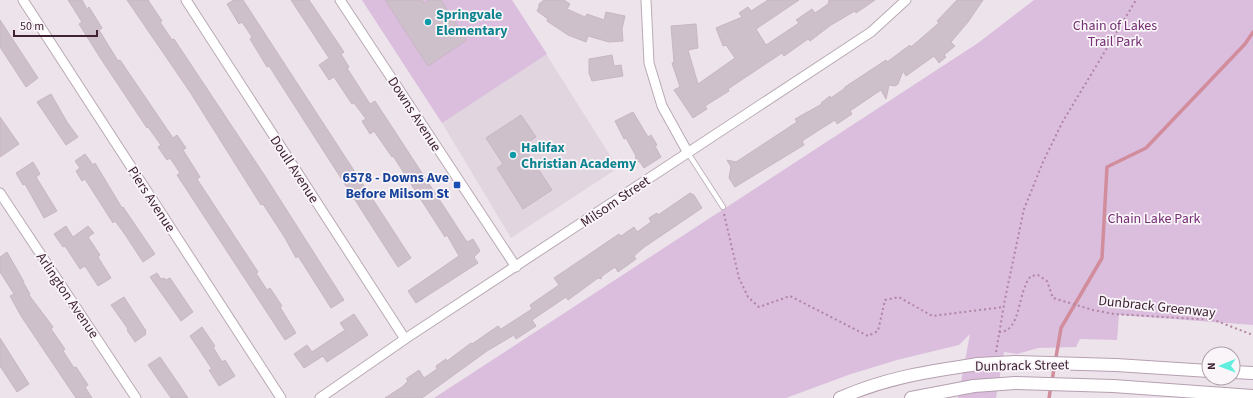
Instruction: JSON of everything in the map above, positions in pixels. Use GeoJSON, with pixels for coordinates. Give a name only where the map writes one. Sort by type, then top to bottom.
{"type":"FeatureCollection","features":[{"type":"Feature","properties":{"kind":"main road","name":"Dunbrack Street"},"geometry":{"type":"LineString","coordinates":[[840,398],[870,385],[910,374],[978,364],[1015,362],[1201,370]]}},
{"type":"Feature","properties":{"kind":"main road"},"geometry":{"type":"LineString","coordinates":[[1241,372],[1253,373]]}},
{"type":"Feature","properties":{"kind":"main road","name":"Dunbrack Street"},"geometry":{"type":"LineString","coordinates":[[910,398],[974,386],[1015,383],[1113,386],[1253,396]]}},
{"type":"Feature","properties":{"kind":"street","name":"Piers Avenue"},"geometry":{"type":"LineString","coordinates":[[24,0],[281,398]]}},
{"type":"Feature","properties":{"kind":"street","name":"Doull Avenue"},"geometry":{"type":"LineString","coordinates":[[186,0],[405,339]]}},
{"type":"Feature","properties":{"kind":"street","name":"Downs Avenue"},"geometry":{"type":"LineString","coordinates":[[340,0],[516,267]]}},
{"type":"Feature","properties":{"kind":"street"},"geometry":{"type":"LineString","coordinates":[[646,0],[649,63],[662,106],[688,153]]}},
{"type":"Feature","properties":{"kind":"street","name":"Milsom Street"},"geometry":{"type":"LineString","coordinates":[[320,398],[405,339],[871,32],[906,0]]}},
{"type":"Feature","properties":{"kind":"street","name":"Arlington Avenue"},"geometry":{"type":"LineString","coordinates":[[0,193],[136,398]]}},
{"type":"Feature","properties":{"kind":"lane"},"geometry":{"type":"LineString","coordinates":[[688,153],[723,207]]}},
{"type":"Feature","properties":{"kind":"path"},"geometry":{"type":"LineString","coordinates":[[723,207],[739,278],[748,297],[759,307],[790,296],[868,336],[878,331],[885,300],[899,297],[932,316],[1003,306],[1024,209],[1043,162],[1063,121],[1136,0]]}},
{"type":"Feature","properties":{"kind":"path","name":"Dunbrack Greenway"},"geometry":{"type":"LineString","coordinates":[[1003,306],[999,332],[1005,332],[1012,326],[1025,284],[1030,276],[1038,274],[1047,281],[1053,298],[1060,301],[1114,314],[1214,320],[1253,335]]}},
{"type":"Feature","properties":{"kind":"shaded area"},"geometry":{"type":"Polygon","coordinates":[[[362,0],[512,0],[618,168],[511,238],[442,123],[362,0]]]}},
{"type":"Feature","properties":{"kind":"green space"},"geometry":{"type":"Polygon","coordinates":[[[362,0],[512,0],[547,54],[442,123],[362,0]]]}},
{"type":"Feature","properties":{"kind":"green space"},"geometry":{"type":"Polygon","coordinates":[[[1034,0],[1253,0],[1253,325],[1119,315],[1117,340],[1080,339],[1076,347],[1038,348],[1017,354],[1004,352],[996,398],[958,398],[970,334],[959,345],[897,360],[851,374],[786,398],[434,398],[978,43],[1034,0]]]}},
{"type":"Feature","properties":{"kind":"building"},"geometry":{"type":"Polygon","coordinates":[[[68,0],[82,0],[87,9],[89,7],[102,28],[99,30],[118,61],[120,60],[173,138],[177,135],[186,148],[183,150],[200,177],[197,179],[258,272],[256,273],[267,290],[270,288],[282,306],[280,307],[296,333],[285,340],[177,175],[180,173],[170,158],[167,160],[158,147],[161,145],[148,127],[147,128],[101,59],[79,24],[82,22],[68,0]]]}},
{"type":"Feature","properties":{"kind":"building"},"geometry":{"type":"Polygon","coordinates":[[[127,0],[148,0],[162,21],[160,22],[172,40],[174,39],[265,176],[344,300],[331,308],[298,256],[296,258],[263,204],[261,205],[190,92],[127,0]]]}},
{"type":"Feature","properties":{"kind":"building"},"geometry":{"type":"Polygon","coordinates":[[[234,0],[243,0],[411,258],[398,267],[269,66],[267,67],[250,39],[252,37],[242,22],[239,24],[227,4],[234,0]]]}},
{"type":"Feature","properties":{"kind":"building"},"geometry":{"type":"Polygon","coordinates":[[[291,0],[309,0],[344,52],[341,54],[349,67],[347,68],[370,104],[375,101],[467,242],[473,239],[480,251],[474,257],[478,263],[416,303],[408,291],[459,256],[447,235],[445,237],[393,156],[392,157],[374,131],[370,134],[362,121],[366,119],[354,103],[352,104],[334,77],[329,80],[319,65],[329,58],[291,0]]]}},
{"type":"Feature","properties":{"kind":"building","name":"Springvale Elementary"},"geometry":{"type":"Polygon","coordinates":[[[385,0],[422,0],[424,4],[429,0],[441,0],[467,40],[428,66],[385,0]]]}},
{"type":"Feature","properties":{"kind":"building"},"geometry":{"type":"Polygon","coordinates":[[[544,0],[564,0],[570,4],[567,9],[585,17],[587,14],[604,20],[606,12],[625,16],[622,29],[623,41],[609,42],[588,36],[586,42],[568,35],[547,21],[548,19],[537,11],[539,4],[544,0]]]}},
{"type":"Feature","properties":{"kind":"building"},"geometry":{"type":"Polygon","coordinates":[[[768,0],[799,0],[756,29],[766,45],[799,23],[796,20],[812,9],[815,13],[828,4],[829,0],[875,0],[856,13],[855,11],[831,25],[810,41],[808,39],[784,56],[782,53],[728,89],[729,91],[705,106],[707,109],[693,118],[674,90],[680,87],[672,63],[674,62],[671,26],[696,24],[698,48],[688,50],[698,84],[735,58],[726,45],[723,46],[716,28],[742,17],[739,13],[748,7],[751,11],[768,0]]]}},
{"type":"Feature","properties":{"kind":"building"},"geometry":{"type":"Polygon","coordinates":[[[957,0],[983,0],[968,22],[951,42],[955,46],[944,55],[946,57],[939,63],[934,56],[906,76],[903,71],[898,84],[895,86],[889,85],[886,99],[881,90],[850,111],[852,114],[837,124],[835,120],[802,141],[804,145],[735,187],[729,178],[731,167],[727,160],[736,162],[797,122],[795,119],[822,104],[821,103],[830,96],[831,98],[845,87],[886,60],[887,62],[910,45],[911,47],[939,23],[937,21],[957,0]]]}},
{"type":"Feature","properties":{"kind":"building"},"geometry":{"type":"Polygon","coordinates":[[[0,20],[38,78],[26,87],[0,47],[0,20]]]}},
{"type":"Feature","properties":{"kind":"building"},"geometry":{"type":"Polygon","coordinates":[[[612,55],[614,66],[621,65],[623,76],[592,81],[589,73],[589,59],[612,55]]]}},
{"type":"Feature","properties":{"kind":"building"},"geometry":{"type":"Polygon","coordinates":[[[51,94],[67,122],[78,137],[66,145],[37,102],[51,94]]]}},
{"type":"Feature","properties":{"kind":"building"},"geometry":{"type":"Polygon","coordinates":[[[633,112],[648,137],[651,135],[657,145],[655,146],[661,157],[644,168],[640,162],[635,161],[636,156],[626,138],[624,139],[615,121],[633,112]]]}},
{"type":"Feature","properties":{"kind":"building","name":"Halifax Christian Academy"},"geometry":{"type":"Polygon","coordinates":[[[521,115],[536,137],[523,146],[552,190],[523,209],[497,168],[503,164],[486,138],[521,115]]]}},
{"type":"Feature","properties":{"kind":"building"},"geometry":{"type":"Polygon","coordinates":[[[0,117],[19,144],[0,157],[0,117]]]}},
{"type":"Feature","properties":{"kind":"building"},"geometry":{"type":"Polygon","coordinates":[[[85,154],[93,165],[95,163],[122,208],[123,207],[155,254],[143,262],[115,221],[113,223],[85,179],[82,181],[76,171],[80,168],[75,161],[85,154]]]}},
{"type":"Feature","properties":{"kind":"building"},"geometry":{"type":"Polygon","coordinates":[[[33,162],[40,174],[36,177],[57,211],[44,218],[25,184],[23,185],[16,173],[33,162]]]}},
{"type":"Feature","properties":{"kind":"building"},"geometry":{"type":"Polygon","coordinates":[[[690,193],[694,195],[702,208],[643,248],[634,256],[636,259],[618,272],[615,267],[602,276],[601,279],[598,278],[568,300],[566,297],[532,320],[536,326],[516,339],[514,335],[487,351],[422,398],[385,398],[402,387],[408,381],[406,379],[419,370],[424,378],[437,369],[436,366],[446,359],[447,361],[471,343],[472,344],[498,326],[501,329],[532,309],[530,305],[559,285],[554,278],[619,234],[621,236],[634,227],[637,232],[651,222],[649,218],[657,213],[658,215],[690,193]]]}},
{"type":"Feature","properties":{"kind":"building"},"geometry":{"type":"Polygon","coordinates":[[[66,226],[73,237],[88,226],[94,233],[88,237],[100,255],[98,257],[111,278],[98,286],[85,266],[80,269],[65,246],[63,247],[54,234],[66,226]]]}},
{"type":"Feature","properties":{"kind":"building"},"geometry":{"type":"Polygon","coordinates":[[[7,252],[24,282],[30,294],[29,295],[53,327],[51,329],[65,349],[63,351],[74,368],[76,367],[88,385],[85,387],[92,398],[76,398],[21,316],[10,296],[14,294],[0,272],[0,257],[7,252]]]}},
{"type":"Feature","properties":{"kind":"building"},"geometry":{"type":"Polygon","coordinates":[[[157,273],[161,279],[164,278],[166,280],[170,278],[193,312],[181,321],[150,277],[157,273]]]}},
{"type":"Feature","properties":{"kind":"building"},"geometry":{"type":"Polygon","coordinates":[[[124,297],[146,331],[146,334],[135,342],[127,330],[128,329],[111,305],[124,297]]]}},
{"type":"Feature","properties":{"kind":"building"},"geometry":{"type":"Polygon","coordinates":[[[354,314],[368,335],[327,362],[323,356],[304,368],[294,354],[307,345],[312,352],[345,330],[340,323],[354,314]]]}},
{"type":"Feature","properties":{"kind":"building"},"geometry":{"type":"Polygon","coordinates":[[[202,327],[215,346],[213,347],[222,362],[225,360],[235,376],[219,386],[209,370],[212,369],[190,336],[202,327]]]}},
{"type":"Feature","properties":{"kind":"building"},"geometry":{"type":"Polygon","coordinates":[[[0,338],[29,384],[17,392],[0,366],[0,338]]]}},
{"type":"Feature","properties":{"kind":"building"},"geometry":{"type":"Polygon","coordinates":[[[160,357],[188,398],[171,398],[148,365],[160,357]]]}},
{"type":"Feature","properties":{"kind":"waterway"},"geometry":{"type":"LineString","coordinates":[[1049,398],[1061,328],[1102,258],[1107,167],[1146,148],[1245,44],[1253,32]]}},
{"type":"Feature","properties":{"kind":"place","name":"Springvale Elementary"},"geometry":{"type":"Point","coordinates":[428,22]}},
{"type":"Feature","properties":{"kind":"place","name":"Halifax Christian Academy"},"geometry":{"type":"Point","coordinates":[513,155]}},
{"type":"Feature","properties":{"kind":"place","name":"6578 - Downs Ave Before Milsom St"},"geometry":{"type":"Point","coordinates":[457,185]}},
{"type":"Feature","properties":{"kind":"park label","name":"Chain of Lakes Trail Park"},"geometry":{"type":"Point","coordinates":[1115,34]}},
{"type":"Feature","properties":{"kind":"park label","name":"Chain Lake Park"},"geometry":{"type":"Point","coordinates":[1154,218]}}]}
